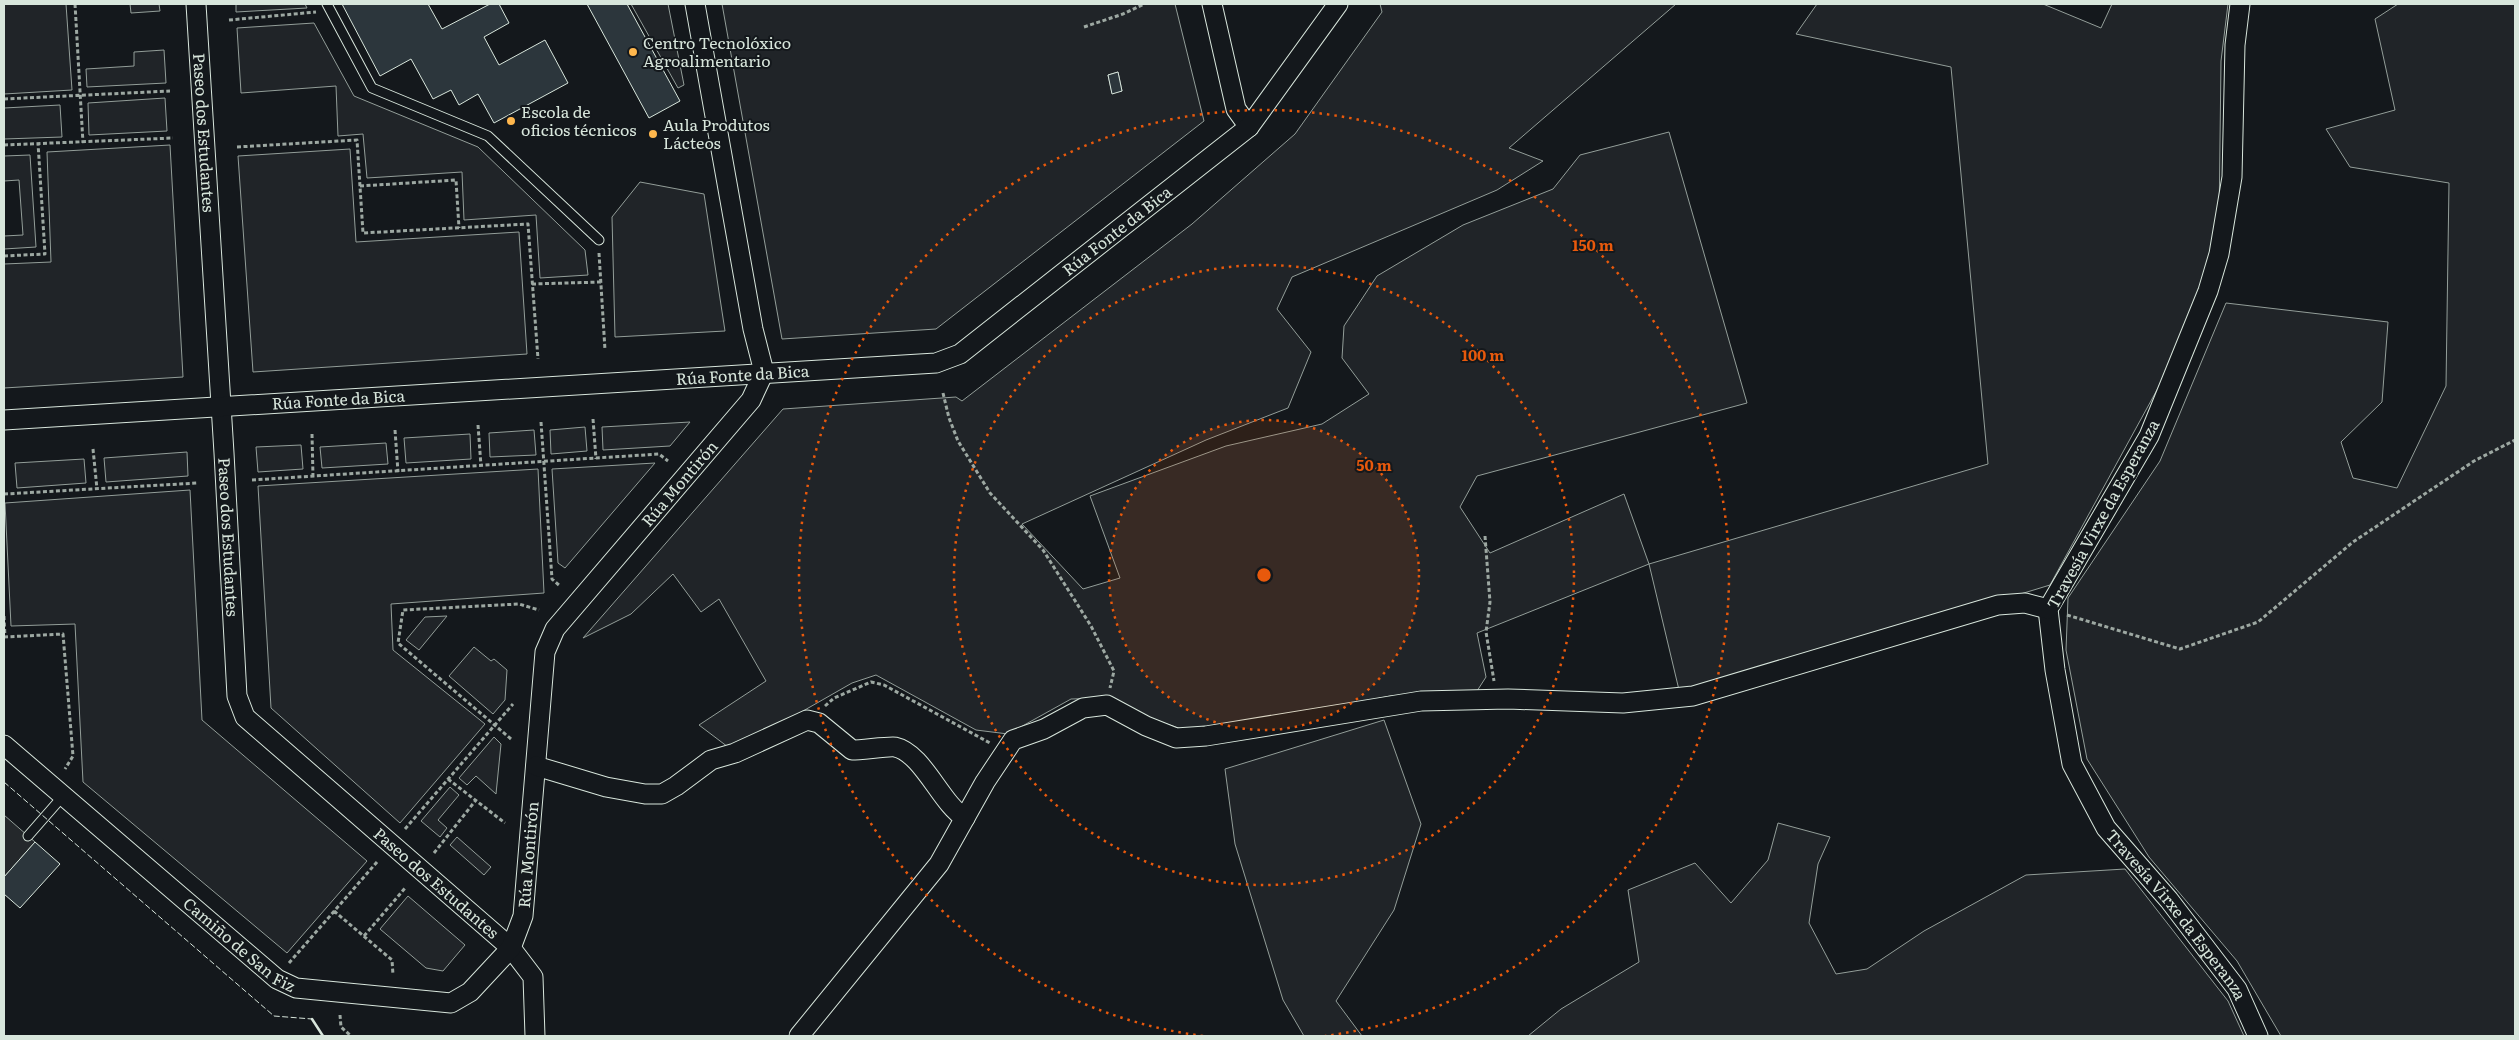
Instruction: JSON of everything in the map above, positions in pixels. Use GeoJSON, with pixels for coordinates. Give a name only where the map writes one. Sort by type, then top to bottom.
{"type":"FeatureCollection","features":[{"type":"Feature","properties":{"kind":"street","name":"Paseo dos Estudantes"},"geometry":{"type":"LineString","coordinates":[[196,4],[237,696],[245,718],[511,948],[533,977],[535,1036]]}},
{"type":"Feature","properties":{"kind":"street"},"geometry":{"type":"LineString","coordinates":[[695,4],[753,329],[764,372]]}},
{"type":"Feature","properties":{"kind":"street"},"geometry":{"type":"LineString","coordinates":[[1212,4],[1236,109],[1249,127]]}},
{"type":"Feature","properties":{"kind":"street","name":"Rúa Fonte da Bica"},"geometry":{"type":"LineString","coordinates":[[4,420],[764,372],[936,363],[960,354],[1249,127],[1338,4]]}},
{"type":"Feature","properties":{"kind":"street","name":"Travesía Virxe da Esperanza"},"geometry":{"type":"LineString","coordinates":[[2240,4],[2235,45],[2232,177],[2219,254],[2208,291],[2149,436],[2048,609],[2055,670],[2072,764],[2106,828],[2169,900],[2237,989],[2258,1036]]}},
{"type":"Feature","properties":{"kind":"street","name":"Rúa Montirón"},"geometry":{"type":"LineString","coordinates":[[511,948],[524,916],[545,652],[555,629],[751,400],[764,372]]}},
{"type":"Feature","properties":{"kind":"street"},"geometry":{"type":"LineString","coordinates":[[799,1036],[939,864],[1013,740],[1044,729],[1084,708],[1107,705],[1146,726],[1176,738],[1206,736],[1421,701],[1497,699],[1623,704],[1693,696],[1998,605],[2025,603],[2048,609]]}},
{"type":"Feature","properties":{"kind":"street"},"geometry":{"type":"LineString","coordinates":[[536,766],[606,786],[645,794],[662,794],[676,786],[710,760],[735,753],[807,720],[819,723],[852,750],[895,747],[912,757],[935,783],[954,812],[965,818]]}},
{"type":"Feature","properties":{"kind":"street","name":"Camiño de San Fiz"},"geometry":{"type":"LineString","coordinates":[[4,745],[277,979],[296,988],[451,1003],[470,992],[511,948]]}},
{"type":"Feature","properties":{"kind":"lane"},"geometry":{"type":"LineString","coordinates":[[329,7],[372,88],[488,136],[599,240]]}},
{"type":"Feature","properties":{"kind":"lane"},"geometry":{"type":"LineString","coordinates":[[28,836],[63,796]]}},
{"type":"Feature","properties":{"kind":"path"},"geometry":{"type":"LineString","coordinates":[[75,4],[83,143]]}},
{"type":"Feature","properties":{"kind":"path"},"geometry":{"type":"LineString","coordinates":[[1084,27],[1123,14],[1144,4]]}},
{"type":"Feature","properties":{"kind":"path"},"geometry":{"type":"LineString","coordinates":[[229,20],[329,7]]}},
{"type":"Feature","properties":{"kind":"path"},"geometry":{"type":"LineString","coordinates":[[4,99],[170,91]]}},
{"type":"Feature","properties":{"kind":"path"},"geometry":{"type":"LineString","coordinates":[[4,144],[83,143],[173,138]]}},
{"type":"Feature","properties":{"kind":"path"},"geometry":{"type":"LineString","coordinates":[[238,146],[357,140],[363,234],[528,224],[538,359]]}},
{"type":"Feature","properties":{"kind":"path"},"geometry":{"type":"LineString","coordinates":[[4,256],[44,254],[38,143]]}},
{"type":"Feature","properties":{"kind":"path"},"geometry":{"type":"LineString","coordinates":[[360,186],[456,180],[458,228]]}},
{"type":"Feature","properties":{"kind":"path"},"geometry":{"type":"LineString","coordinates":[[599,240],[605,350]]}},
{"type":"Feature","properties":{"kind":"path"},"geometry":{"type":"LineString","coordinates":[[532,284],[601,282]]}},
{"type":"Feature","properties":{"kind":"path"},"geometry":{"type":"LineString","coordinates":[[943,393],[949,418],[958,441],[990,493],[1043,550],[1091,626],[1114,671],[1107,705]]}},
{"type":"Feature","properties":{"kind":"path"},"geometry":{"type":"LineString","coordinates":[[593,419],[596,459]]}},
{"type":"Feature","properties":{"kind":"path"},"geometry":{"type":"LineString","coordinates":[[541,422],[552,579],[560,586]]}},
{"type":"Feature","properties":{"kind":"path"},"geometry":{"type":"LineString","coordinates":[[478,425],[481,466]]}},
{"type":"Feature","properties":{"kind":"path"},"geometry":{"type":"LineString","coordinates":[[395,430],[398,472]]}},
{"type":"Feature","properties":{"kind":"path"},"geometry":{"type":"LineString","coordinates":[[312,434],[313,477]]}},
{"type":"Feature","properties":{"kind":"path"},"geometry":{"type":"LineString","coordinates":[[2048,609],[2180,650],[2258,622],[2353,542],[2474,462],[2515,440]]}},
{"type":"Feature","properties":{"kind":"path"},"geometry":{"type":"LineString","coordinates":[[93,449],[97,489]]}},
{"type":"Feature","properties":{"kind":"path"},"geometry":{"type":"LineString","coordinates":[[252,480],[659,454],[668,461]]}},
{"type":"Feature","properties":{"kind":"path"},"geometry":{"type":"LineString","coordinates":[[4,494],[197,483]]}},
{"type":"Feature","properties":{"kind":"path"},"geometry":{"type":"LineString","coordinates":[[1485,536],[1490,602],[1486,632],[1497,699]]}},
{"type":"Feature","properties":{"kind":"path"},"geometry":{"type":"LineString","coordinates":[[511,739],[398,643],[403,610],[519,604],[539,610]]}},
{"type":"Feature","properties":{"kind":"path"},"geometry":{"type":"LineString","coordinates":[[4,616],[4,637],[64,634],[73,756],[65,770]]}},
{"type":"Feature","properties":{"kind":"path"},"geometry":{"type":"LineString","coordinates":[[807,720],[834,698],[871,682],[884,685],[1005,752]]}},
{"type":"Feature","properties":{"kind":"path"},"geometry":{"type":"LineString","coordinates":[[405,829],[513,704]]}},
{"type":"Feature","properties":{"kind":"path"},"geometry":{"type":"LineString","coordinates":[[448,779],[505,823]]}},
{"type":"Feature","properties":{"kind":"path"},"geometry":{"type":"LineString","coordinates":[[434,853],[476,800]]}},
{"type":"Feature","properties":{"kind":"path"},"geometry":{"type":"LineString","coordinates":[[288,963],[377,862]]}},
{"type":"Feature","properties":{"kind":"path"},"geometry":{"type":"LineString","coordinates":[[364,936],[406,887]]}},
{"type":"Feature","properties":{"kind":"path"},"geometry":{"type":"LineString","coordinates":[[334,911],[392,960],[393,975]]}},
{"type":"Feature","properties":{"kind":"path"},"geometry":{"type":"LineString","coordinates":[[340,1015],[340,1027],[351,1036]]}},
{"type":"Feature","properties":{"kind":"shaded area"},"geometry":{"type":"Polygon","coordinates":[[[4,4],[66,4],[72,90],[4,94],[4,4]]]}},
{"type":"Feature","properties":{"kind":"shaded area"},"geometry":{"type":"Polygon","coordinates":[[[130,4],[159,4],[160,11],[131,13],[130,4]]]}},
{"type":"Feature","properties":{"kind":"shaded area"},"geometry":{"type":"Polygon","coordinates":[[[236,4],[305,4],[307,8],[236,12],[236,4]]]}},
{"type":"Feature","properties":{"kind":"shaded area"},"geometry":{"type":"Polygon","coordinates":[[[631,4],[668,4],[684,85],[678,88],[631,4]]]}},
{"type":"Feature","properties":{"kind":"shaded area"},"geometry":{"type":"Polygon","coordinates":[[[722,4],[1175,4],[1204,121],[936,329],[782,339],[722,4]],[[1118,72],[1108,75],[1112,93],[1122,91],[1118,72]]]}},
{"type":"Feature","properties":{"kind":"shaded area"},"geometry":{"type":"Polygon","coordinates":[[[1380,4],[1676,4],[1509,148],[1543,161],[1497,190],[1292,277],[1277,309],[1311,352],[1288,408],[1206,440],[1022,524],[1083,589],[1120,578],[1090,496],[1226,446],[1322,424],[1369,394],[1342,358],[1344,326],[1377,276],[1463,225],[1553,189],[1580,155],[1669,132],[1747,403],[1477,476],[1460,507],[1490,553],[1624,494],[1649,564],[1477,633],[1486,677],[1477,691],[1390,696],[1265,722],[1190,732],[1138,714],[1109,698],[1071,699],[1008,734],[976,730],[876,675],[852,683],[768,731],[728,747],[699,725],[766,681],[719,599],[701,612],[673,574],[631,614],[583,638],[783,409],[956,397],[962,401],[1192,224],[1295,134],[1382,12],[1380,4]]]}},
{"type":"Feature","properties":{"kind":"shaded area"},"geometry":{"type":"Polygon","coordinates":[[[1817,4],[2043,4],[2101,28],[2112,4],[2228,4],[2221,61],[2219,223],[2186,337],[2050,585],[1831,652],[1679,690],[1649,564],[1988,464],[1951,67],[1796,34],[1817,4]]]}},
{"type":"Feature","properties":{"kind":"shaded area"},"geometry":{"type":"Polygon","coordinates":[[[2398,4],[2515,4],[2515,1036],[2281,1036],[2237,961],[2149,857],[2087,759],[2066,650],[2068,598],[2160,461],[2226,303],[2388,322],[2382,402],[2341,442],[2353,478],[2397,488],[2446,386],[2449,183],[2350,167],[2326,129],[2395,110],[2375,19],[2398,4]]]}},
{"type":"Feature","properties":{"kind":"shaded area"},"geometry":{"type":"Polygon","coordinates":[[[314,23],[354,96],[478,147],[585,250],[588,275],[540,278],[536,215],[464,220],[462,172],[367,178],[363,134],[338,136],[336,86],[241,93],[237,28],[314,23]]]}},
{"type":"Feature","properties":{"kind":"shaded area"},"geometry":{"type":"Polygon","coordinates":[[[164,50],[166,83],[87,87],[86,69],[134,66],[134,52],[164,50]]]}},
{"type":"Feature","properties":{"kind":"shaded area"},"geometry":{"type":"Polygon","coordinates":[[[165,98],[167,131],[89,135],[88,103],[165,98]]]}},
{"type":"Feature","properties":{"kind":"shaded area"},"geometry":{"type":"Polygon","coordinates":[[[60,105],[62,137],[4,139],[4,108],[60,105]]]}},
{"type":"Feature","properties":{"kind":"shaded area"},"geometry":{"type":"Polygon","coordinates":[[[170,145],[183,377],[4,388],[4,264],[51,262],[47,152],[170,145]]]}},
{"type":"Feature","properties":{"kind":"shaded area"},"geometry":{"type":"Polygon","coordinates":[[[350,149],[356,242],[519,232],[527,354],[253,372],[238,156],[350,149]]]}},
{"type":"Feature","properties":{"kind":"shaded area"},"geometry":{"type":"Polygon","coordinates":[[[30,155],[36,247],[4,249],[4,236],[23,235],[19,180],[4,181],[4,156],[30,155]]]}},
{"type":"Feature","properties":{"kind":"shaded area"},"geometry":{"type":"Polygon","coordinates":[[[640,182],[704,194],[725,331],[615,337],[612,217],[640,182]]]}},
{"type":"Feature","properties":{"kind":"shaded area"},"geometry":{"type":"Polygon","coordinates":[[[690,422],[670,446],[603,450],[602,427],[690,422]]]}},
{"type":"Feature","properties":{"kind":"shaded area"},"geometry":{"type":"Polygon","coordinates":[[[585,427],[587,451],[551,454],[550,430],[585,427]]]}},
{"type":"Feature","properties":{"kind":"shaded area"},"geometry":{"type":"Polygon","coordinates":[[[534,430],[536,455],[490,457],[489,433],[534,430]]]}},
{"type":"Feature","properties":{"kind":"shaded area"},"geometry":{"type":"Polygon","coordinates":[[[470,434],[471,459],[406,463],[404,438],[470,434]]]}},
{"type":"Feature","properties":{"kind":"shaded area"},"geometry":{"type":"Polygon","coordinates":[[[386,443],[388,464],[322,468],[320,447],[386,443]]]}},
{"type":"Feature","properties":{"kind":"shaded area"},"geometry":{"type":"Polygon","coordinates":[[[301,445],[303,469],[258,472],[256,447],[301,445]]]}},
{"type":"Feature","properties":{"kind":"shaded area"},"geometry":{"type":"Polygon","coordinates":[[[187,452],[188,476],[106,482],[104,458],[187,452]]]}},
{"type":"Feature","properties":{"kind":"shaded area"},"geometry":{"type":"Polygon","coordinates":[[[84,459],[86,483],[17,488],[15,463],[84,459]]]}},
{"type":"Feature","properties":{"kind":"shaded area"},"geometry":{"type":"Polygon","coordinates":[[[655,463],[565,568],[558,563],[552,469],[655,463]]]}},
{"type":"Feature","properties":{"kind":"shaded area"},"geometry":{"type":"Polygon","coordinates":[[[538,469],[544,593],[391,604],[393,650],[485,724],[400,823],[271,708],[258,486],[538,469]]]}},
{"type":"Feature","properties":{"kind":"shaded area"},"geometry":{"type":"Polygon","coordinates":[[[190,490],[202,720],[367,861],[287,953],[83,782],[75,624],[11,626],[5,503],[190,490]]]}},
{"type":"Feature","properties":{"kind":"shaded area"},"geometry":{"type":"Polygon","coordinates":[[[447,616],[419,650],[406,640],[425,617],[447,616]]]}},
{"type":"Feature","properties":{"kind":"shaded area"},"geometry":{"type":"Polygon","coordinates":[[[474,647],[491,661],[494,659],[507,670],[505,700],[493,714],[449,676],[474,647]]]}},
{"type":"Feature","properties":{"kind":"shaded area"},"geometry":{"type":"Polygon","coordinates":[[[1384,720],[1421,824],[1394,910],[1336,1001],[1362,1036],[1304,1036],[1283,1000],[1235,844],[1225,769],[1384,720]]]}},
{"type":"Feature","properties":{"kind":"shaded area"},"geometry":{"type":"Polygon","coordinates":[[[494,737],[501,744],[496,794],[476,776],[467,785],[459,778],[494,737]]]}},
{"type":"Feature","properties":{"kind":"shaded area"},"geometry":{"type":"Polygon","coordinates":[[[450,787],[459,795],[438,820],[447,828],[440,837],[421,821],[450,787]]]}},
{"type":"Feature","properties":{"kind":"shaded area"},"geometry":{"type":"Polygon","coordinates":[[[4,815],[35,842],[4,877],[4,815]]]}},
{"type":"Feature","properties":{"kind":"shaded area"},"geometry":{"type":"Polygon","coordinates":[[[1778,823],[1830,837],[1818,864],[1809,923],[1836,974],[1867,969],[1924,931],[2026,875],[2125,869],[2228,1001],[2244,1036],[1528,1036],[1561,1009],[1639,962],[1628,890],[1695,863],[1731,903],[1768,860],[1778,823]]]}},
{"type":"Feature","properties":{"kind":"shaded area"},"geometry":{"type":"Polygon","coordinates":[[[457,837],[491,867],[484,875],[450,845],[457,837]]]}},
{"type":"Feature","properties":{"kind":"shaded area"},"geometry":{"type":"Polygon","coordinates":[[[408,896],[465,945],[443,971],[426,968],[380,929],[408,896]]]}},
{"type":"Feature","properties":{"kind":"building"},"geometry":{"type":"Polygon","coordinates":[[[342,4],[428,4],[442,29],[490,4],[499,4],[509,23],[484,37],[499,65],[545,40],[568,83],[494,123],[478,94],[459,105],[451,90],[433,99],[411,59],[380,76],[342,4]]]}},
{"type":"Feature","properties":{"kind":"building","name":"Centro Tecnolóxico Agroalimentario"},"geometry":{"type":"Polygon","coordinates":[[[587,4],[627,4],[680,101],[649,118],[587,4]]]}},
{"type":"Feature","properties":{"kind":"building"},"geometry":{"type":"Polygon","coordinates":[[[1118,72],[1122,91],[1112,94],[1108,75],[1118,72]]]}},
{"type":"Feature","properties":{"kind":"building"},"geometry":{"type":"Polygon","coordinates":[[[35,842],[60,864],[20,908],[4,894],[4,877],[35,842]]]}},
{"type":"Feature","properties":{"kind":"fence"},"geometry":{"type":"LineString","coordinates":[[4,782],[274,1016],[312,1019]]}},
{"type":"Feature","properties":{"kind":"wall"},"geometry":{"type":"LineString","coordinates":[[312,1019],[323,1036]]}},
{"type":"Feature","properties":{"kind":"place","name":"Centro Tecnolóxico Agroalimentario"},"geometry":{"type":"Point","coordinates":[633,52]}},
{"type":"Feature","properties":{"kind":"place","name":"Escola de oficios técnicos"},"geometry":{"type":"Point","coordinates":[511,121]}},
{"type":"Feature","properties":{"kind":"place","name":"Aula Produtos Lácteos"},"geometry":{"type":"Point","coordinates":[653,134]}}]}
